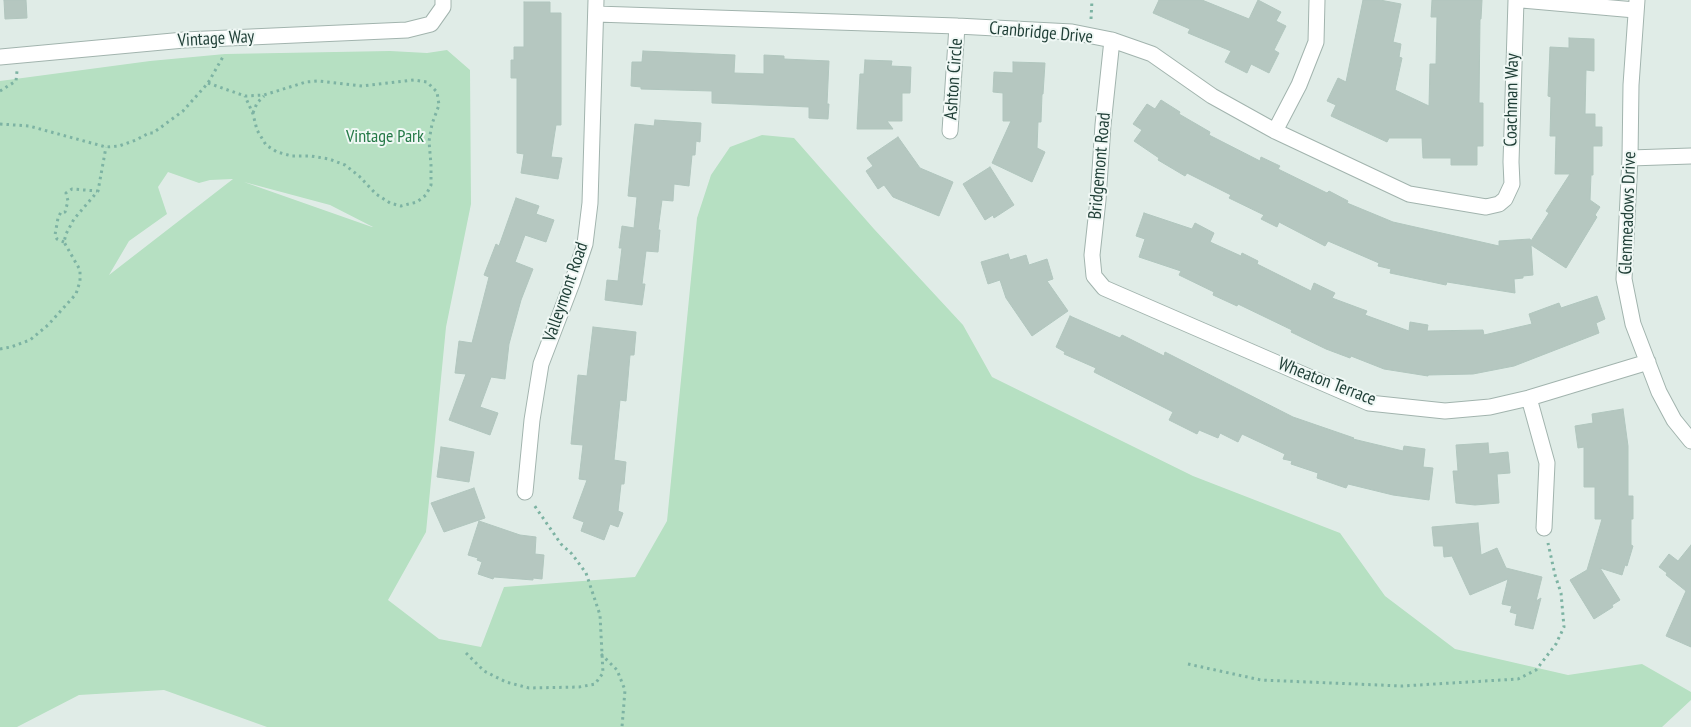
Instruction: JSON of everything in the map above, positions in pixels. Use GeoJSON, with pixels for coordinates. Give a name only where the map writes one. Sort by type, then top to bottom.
{"type":"FeatureCollection","features":[{"type":"Feature","properties":{"kind":"street","name":"Vintage Way"},"geometry":{"type":"LineString","coordinates":[[0,57],[184,40],[407,30],[432,24],[443,7],[443,0]]}},
{"type":"Feature","properties":{"kind":"street"},"geometry":{"type":"LineString","coordinates":[[1275,131],[1299,85],[1316,42],[1317,0]]}},
{"type":"Feature","properties":{"kind":"street","name":"Coachman Way"},"geometry":{"type":"LineString","coordinates":[[1505,199],[1512,184],[1516,0]]}},
{"type":"Feature","properties":{"kind":"street"},"geometry":{"type":"LineString","coordinates":[[1522,0],[1636,5]]}},
{"type":"Feature","properties":{"kind":"street","name":"Glenmeadows Drive"},"geometry":{"type":"LineString","coordinates":[[1636,5],[1624,279],[1633,324],[1658,392],[1674,420],[1691,441]]}},
{"type":"Feature","properties":{"kind":"street","name":"Cranbridge Drive"},"geometry":{"type":"LineString","coordinates":[[596,7],[1072,32],[1112,40],[1152,54],[1212,96],[1275,131],[1409,194],[1486,207],[1499,204],[1505,199]]}},
{"type":"Feature","properties":{"kind":"street","name":"Valleymont Road"},"geometry":{"type":"LineString","coordinates":[[525,492],[532,420],[541,364],[585,244],[590,202],[596,7]]}},
{"type":"Feature","properties":{"kind":"street","name":"Ashton Circle"},"geometry":{"type":"LineString","coordinates":[[950,131],[957,26]]}},
{"type":"Feature","properties":{"kind":"street","name":"Bridgemont Road"},"geometry":{"type":"LineString","coordinates":[[1104,288],[1094,276],[1092,255],[1112,40]]}},
{"type":"Feature","properties":{"kind":"street"},"geometry":{"type":"LineString","coordinates":[[1630,158],[1691,156]]}},
{"type":"Feature","properties":{"kind":"street","name":"Wheaton Terrace"},"geometry":{"type":"LineString","coordinates":[[1104,288],[1369,403],[1445,411],[1490,407],[1528,398],[1648,362]]}},
{"type":"Feature","properties":{"kind":"street"},"geometry":{"type":"LineString","coordinates":[[1528,398],[1547,463],[1544,528]]}},
{"type":"Feature","properties":{"kind":"path"},"geometry":{"type":"LineString","coordinates":[[0,124],[29,126],[106,147],[119,146],[153,133],[183,111],[208,83],[224,58],[227,38]]}},
{"type":"Feature","properties":{"kind":"path"},"geometry":{"type":"LineString","coordinates":[[0,91],[16,81],[19,56]]}},
{"type":"Feature","properties":{"kind":"path"},"geometry":{"type":"LineString","coordinates":[[208,83],[245,96],[264,95],[306,82],[318,81],[362,86],[414,80],[428,82],[436,92],[439,106],[432,124],[429,141],[431,185],[426,195],[417,202],[401,206],[390,203],[376,194],[359,176],[345,165],[329,159],[292,156],[277,152],[266,145],[257,130],[253,114],[245,96]]}},
{"type":"Feature","properties":{"kind":"path"},"geometry":{"type":"LineString","coordinates":[[253,114],[257,103],[264,95]]}},
{"type":"Feature","properties":{"kind":"path"},"geometry":{"type":"LineString","coordinates":[[64,242],[74,219],[98,191],[106,147]]}},
{"type":"Feature","properties":{"kind":"path"},"geometry":{"type":"LineString","coordinates":[[0,349],[30,340],[76,294],[80,281],[80,270],[64,242],[57,239],[55,235],[58,218],[61,212],[65,212],[68,201],[66,193],[72,190],[98,191]]}},
{"type":"Feature","properties":{"kind":"path"},"geometry":{"type":"LineString","coordinates":[[466,653],[484,670],[506,682],[529,688],[579,687],[596,684],[603,673],[600,615],[586,574],[572,554],[561,544],[525,492]]}},
{"type":"Feature","properties":{"kind":"path"},"geometry":{"type":"LineString","coordinates":[[1188,664],[1261,680],[1402,686],[1518,679],[1536,670],[1556,644],[1564,627],[1561,593],[1544,528]]}},
{"type":"Feature","properties":{"kind":"path"},"geometry":{"type":"LineString","coordinates":[[601,654],[617,670],[625,690],[622,727]]}},
{"type":"Feature","properties":{"kind":"green space","name":"Vintage Park"},"geometry":{"type":"Polygon","coordinates":[[[447,50],[470,70],[471,204],[446,327],[426,532],[388,600],[439,639],[481,647],[504,587],[635,577],[667,521],[697,218],[711,175],[730,147],[762,135],[794,138],[874,229],[963,325],[992,377],[1193,476],[1340,533],[1385,596],[1455,649],[1568,675],[1642,664],[1691,692],[1691,700],[1662,727],[267,727],[164,690],[79,695],[17,727],[0,727],[0,81],[150,61],[225,54],[390,51],[427,53],[447,50]],[[168,172],[158,187],[167,214],[129,241],[109,275],[233,179],[210,180],[199,183],[168,172]],[[244,182],[372,227],[373,227],[330,205],[244,182]]]}},
{"type":"Feature","properties":{"kind":"building"},"geometry":{"type":"Polygon","coordinates":[[[4,0],[26,0],[27,18],[5,19],[4,0]]]}},
{"type":"Feature","properties":{"kind":"building"},"geometry":{"type":"Polygon","coordinates":[[[1159,0],[1202,0],[1249,19],[1258,0],[1281,12],[1276,21],[1286,26],[1274,50],[1279,53],[1269,73],[1251,64],[1247,73],[1225,62],[1231,51],[1188,33],[1190,29],[1153,13],[1159,0]]]}},
{"type":"Feature","properties":{"kind":"building"},"geometry":{"type":"Polygon","coordinates":[[[1363,0],[1380,0],[1401,4],[1393,42],[1401,44],[1399,57],[1402,58],[1395,90],[1429,106],[1430,64],[1436,64],[1437,17],[1431,17],[1432,0],[1482,0],[1479,103],[1483,103],[1483,146],[1477,146],[1477,165],[1451,165],[1451,158],[1423,158],[1422,138],[1389,138],[1387,142],[1331,116],[1336,105],[1327,101],[1338,78],[1346,82],[1363,0]]]}},
{"type":"Feature","properties":{"kind":"building"},"geometry":{"type":"Polygon","coordinates":[[[524,2],[550,2],[550,13],[561,13],[561,125],[556,125],[551,157],[562,158],[558,179],[521,173],[524,154],[517,153],[517,78],[511,78],[511,60],[514,60],[514,47],[524,47],[524,2]]]}},
{"type":"Feature","properties":{"kind":"building"},"geometry":{"type":"Polygon","coordinates":[[[1569,38],[1594,39],[1594,71],[1586,70],[1585,114],[1595,114],[1595,127],[1602,127],[1602,146],[1593,146],[1593,175],[1591,175],[1590,200],[1600,207],[1595,215],[1597,217],[1566,268],[1531,245],[1533,275],[1514,279],[1515,293],[1447,282],[1446,285],[1390,273],[1391,269],[1378,266],[1379,263],[1328,241],[1325,246],[1279,222],[1277,227],[1261,219],[1264,215],[1229,198],[1231,195],[1187,173],[1185,176],[1158,160],[1159,158],[1134,141],[1142,130],[1133,124],[1147,104],[1155,109],[1161,100],[1180,112],[1179,114],[1210,132],[1209,135],[1260,161],[1261,157],[1280,166],[1278,169],[1327,193],[1329,191],[1348,201],[1347,203],[1393,222],[1499,246],[1499,241],[1530,239],[1531,241],[1549,213],[1546,211],[1570,174],[1555,174],[1556,136],[1550,136],[1551,97],[1548,96],[1550,47],[1569,48],[1569,38]]]}},
{"type":"Feature","properties":{"kind":"building"},"geometry":{"type":"Polygon","coordinates":[[[643,51],[735,55],[734,73],[764,74],[764,55],[784,56],[784,59],[829,61],[828,119],[809,118],[809,107],[712,103],[712,91],[641,89],[641,87],[631,86],[632,62],[642,62],[643,51]]]}},
{"type":"Feature","properties":{"kind":"building"},"geometry":{"type":"Polygon","coordinates":[[[865,60],[892,61],[891,66],[911,67],[910,93],[902,93],[902,121],[887,121],[893,129],[857,129],[860,74],[864,74],[865,60]]]}},
{"type":"Feature","properties":{"kind":"building"},"geometry":{"type":"Polygon","coordinates":[[[1013,62],[1045,63],[1041,122],[1038,122],[1037,148],[1045,152],[1032,182],[992,163],[1011,121],[1003,121],[1003,93],[993,92],[994,72],[1013,73],[1013,62]]]}},
{"type":"Feature","properties":{"kind":"building"},"geometry":{"type":"Polygon","coordinates":[[[655,120],[701,123],[700,142],[696,141],[695,155],[692,155],[689,186],[674,184],[673,201],[662,200],[658,230],[660,230],[658,252],[646,251],[642,284],[645,284],[642,305],[605,300],[607,280],[618,281],[622,248],[619,248],[622,226],[634,228],[637,197],[628,196],[635,124],[654,126],[655,120]]]}},
{"type":"Feature","properties":{"kind":"building"},"geometry":{"type":"Polygon","coordinates":[[[898,137],[920,168],[953,182],[939,216],[893,197],[884,185],[878,189],[866,171],[873,166],[867,158],[898,137]]]}},
{"type":"Feature","properties":{"kind":"building"},"geometry":{"type":"Polygon","coordinates":[[[990,167],[1014,205],[994,218],[993,215],[985,220],[963,184],[990,167]]]}},
{"type":"Feature","properties":{"kind":"building"},"geometry":{"type":"Polygon","coordinates":[[[516,198],[539,206],[536,214],[554,220],[546,242],[525,235],[515,262],[533,269],[521,300],[509,344],[505,379],[491,377],[480,407],[498,413],[490,435],[449,420],[466,374],[455,373],[459,341],[472,343],[489,277],[484,275],[496,244],[499,246],[516,198]]]}},
{"type":"Feature","properties":{"kind":"building"},"geometry":{"type":"Polygon","coordinates":[[[1144,213],[1192,229],[1195,223],[1214,233],[1210,242],[1241,256],[1242,253],[1258,261],[1257,264],[1311,291],[1314,283],[1335,293],[1332,298],[1367,311],[1365,315],[1409,331],[1410,322],[1428,325],[1427,331],[1483,330],[1484,335],[1532,324],[1529,314],[1559,303],[1561,308],[1597,296],[1605,319],[1596,323],[1599,333],[1514,366],[1473,374],[1428,376],[1384,369],[1351,356],[1350,358],[1326,349],[1238,304],[1237,306],[1213,295],[1214,292],[1179,275],[1181,271],[1139,257],[1145,239],[1136,236],[1144,213]]]}},
{"type":"Feature","properties":{"kind":"building"},"geometry":{"type":"Polygon","coordinates":[[[1008,254],[1010,260],[1026,255],[1029,265],[1047,259],[1053,279],[1047,281],[1068,311],[1032,336],[1006,298],[1000,280],[988,284],[981,262],[1008,254]]]}},
{"type":"Feature","properties":{"kind":"building"},"geometry":{"type":"Polygon","coordinates":[[[1070,316],[1120,338],[1122,335],[1164,356],[1165,352],[1293,417],[1353,439],[1403,451],[1404,446],[1425,449],[1423,467],[1433,468],[1429,500],[1393,495],[1348,484],[1346,488],[1317,478],[1318,473],[1291,464],[1292,461],[1283,459],[1285,454],[1242,434],[1238,442],[1220,433],[1218,438],[1199,430],[1197,434],[1169,420],[1173,412],[1094,372],[1096,368],[1064,354],[1065,352],[1056,347],[1070,316]]]}},
{"type":"Feature","properties":{"kind":"building"},"geometry":{"type":"Polygon","coordinates":[[[593,327],[636,332],[634,355],[630,355],[626,401],[620,400],[614,460],[626,462],[624,484],[621,484],[618,511],[623,513],[618,527],[610,524],[604,540],[581,531],[584,522],[573,518],[587,480],[579,479],[583,445],[571,444],[578,375],[587,376],[593,327]]]}},
{"type":"Feature","properties":{"kind":"building"},"geometry":{"type":"Polygon","coordinates":[[[1623,409],[1628,446],[1628,496],[1633,496],[1631,545],[1633,546],[1622,575],[1600,568],[1620,600],[1612,605],[1613,607],[1594,619],[1570,580],[1587,570],[1602,519],[1595,519],[1595,487],[1584,487],[1584,447],[1578,448],[1575,426],[1593,423],[1592,414],[1623,409]]]}},
{"type":"Feature","properties":{"kind":"building"},"geometry":{"type":"Polygon","coordinates":[[[1488,443],[1489,454],[1508,452],[1510,473],[1497,474],[1499,503],[1475,505],[1456,503],[1453,471],[1458,471],[1456,445],[1488,443]]]}},
{"type":"Feature","properties":{"kind":"building"},"geometry":{"type":"Polygon","coordinates":[[[441,447],[474,452],[469,482],[437,477],[441,447]]]}},
{"type":"Feature","properties":{"kind":"building"},"geometry":{"type":"Polygon","coordinates":[[[474,488],[485,518],[444,532],[431,503],[474,488]]]}},
{"type":"Feature","properties":{"kind":"building"},"geometry":{"type":"Polygon","coordinates":[[[479,521],[520,535],[536,537],[535,554],[544,555],[542,579],[494,577],[493,579],[478,574],[482,562],[477,560],[478,558],[468,555],[479,521]]]}},
{"type":"Feature","properties":{"kind":"building"},"geometry":{"type":"Polygon","coordinates":[[[1478,523],[1481,555],[1497,548],[1506,568],[1542,577],[1536,601],[1541,598],[1533,629],[1515,625],[1517,614],[1510,612],[1512,606],[1502,604],[1508,579],[1470,595],[1452,556],[1444,557],[1443,546],[1434,546],[1432,527],[1478,523]]]}},
{"type":"Feature","properties":{"kind":"building"},"geometry":{"type":"Polygon","coordinates":[[[1691,545],[1691,647],[1666,636],[1686,591],[1659,567],[1669,554],[1678,561],[1691,545]]]}}]}
